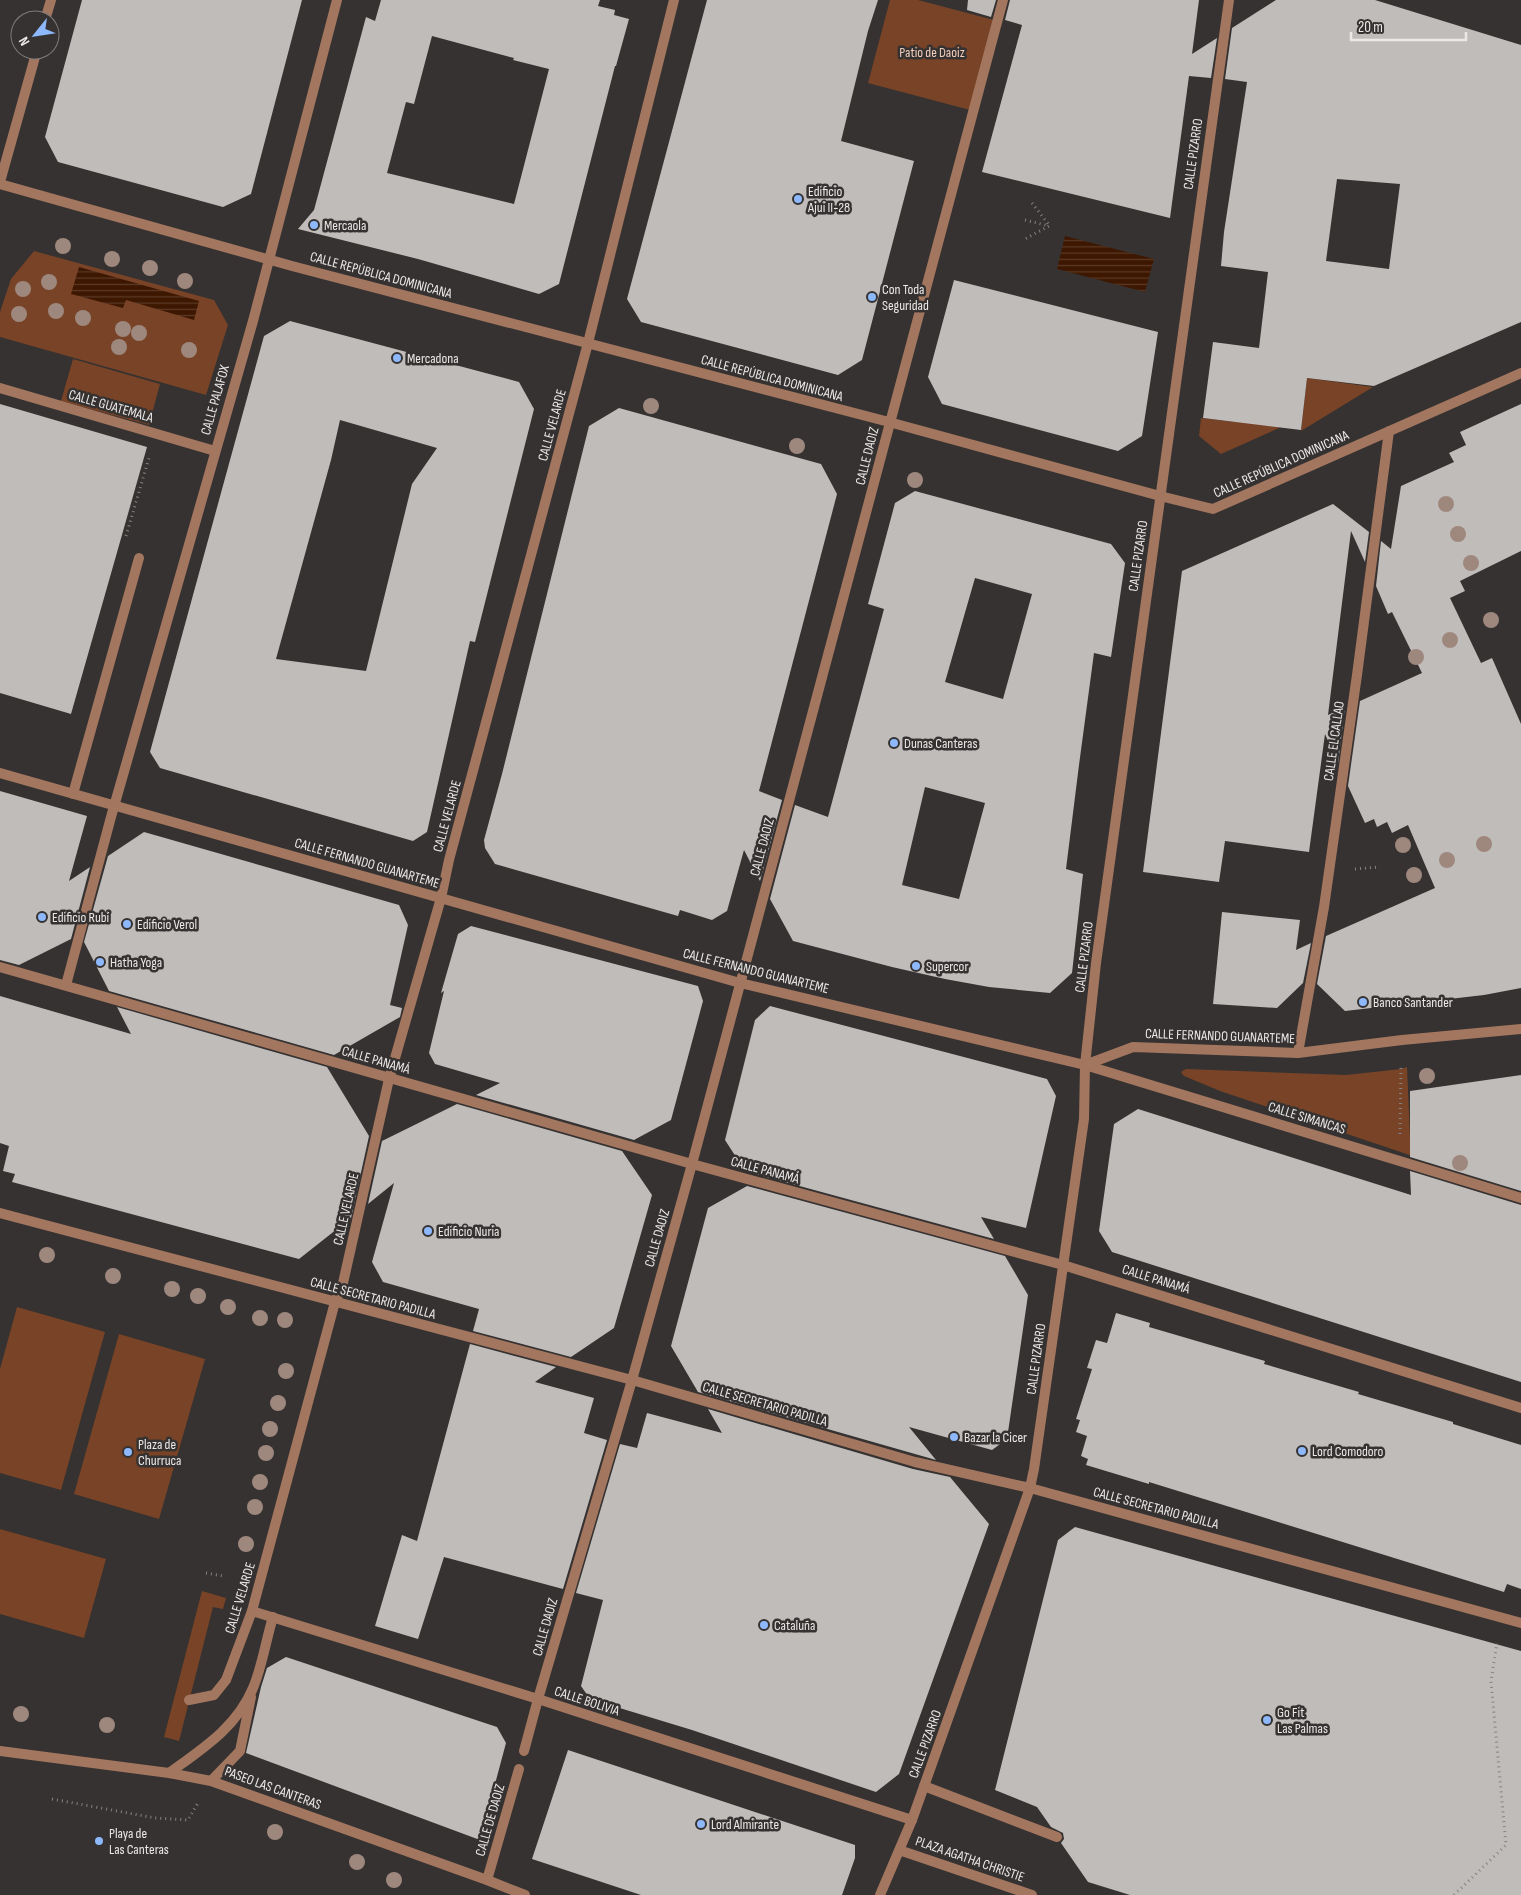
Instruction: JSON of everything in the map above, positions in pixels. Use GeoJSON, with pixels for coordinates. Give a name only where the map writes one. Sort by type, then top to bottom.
{"type":"FeatureCollection","features":[{"type":"Feature","properties":{"kind":"street","name":"CALLE PALAFOX"},"geometry":{"type":"LineString","coordinates":[[66,985],[269,259],[337,0]]}},
{"type":"Feature","properties":{"kind":"street","name":"CALLE VELARDE"},"geometry":{"type":"LineString","coordinates":[[189,1700],[214,1695],[226,1680],[238,1653],[252,1611],[335,1302],[343,1283],[389,1079],[441,898],[449,860],[588,343],[674,0]]}},
{"type":"Feature","properties":{"kind":"street","name":"CALLE DAOIZ"},"geometry":{"type":"LineString","coordinates":[[538,1699],[632,1380],[692,1164],[889,422],[1004,0]]}},
{"type":"Feature","properties":{"kind":"street","name":"CALLE PIZARRO"},"geometry":{"type":"LineString","coordinates":[[880,1895],[912,1820],[1030,1488],[1084,1118],[1085,1065],[1096,963],[1229,0]]}},
{"type":"Feature","properties":{"kind":"street"},"geometry":{"type":"LineString","coordinates":[[0,183],[34,60]]}},
{"type":"Feature","properties":{"kind":"street","name":"CALLE REPÚBLICA DOMINICANA"},"geometry":{"type":"LineString","coordinates":[[0,183],[269,259],[1213,509],[1521,373]]}},
{"type":"Feature","properties":{"kind":"street","name":"CALLE GUATEMALA"},"geometry":{"type":"LineString","coordinates":[[0,388],[215,451]]}},
{"type":"Feature","properties":{"kind":"street","name":"CALLE EL CALLAO"},"geometry":{"type":"LineString","coordinates":[[1298,1053],[1326,888],[1357,675],[1389,431]]}},
{"type":"Feature","properties":{"kind":"street"},"geometry":{"type":"LineString","coordinates":[[73,794],[139,558]]}},
{"type":"Feature","properties":{"kind":"street","name":"CALLE FERNANDO GUANARTEME"},"geometry":{"type":"LineString","coordinates":[[0,773],[740,983],[1085,1065],[1133,1047],[1298,1053],[1402,1040],[1521,1029]]}},
{"type":"Feature","properties":{"kind":"street","name":"CALLE PANAMÁ"},"geometry":{"type":"LineString","coordinates":[[0,967],[692,1164],[1063,1265],[1521,1408]]}},
{"type":"Feature","properties":{"kind":"street","name":"CALLE SIMANCAS"},"geometry":{"type":"LineString","coordinates":[[1085,1065],[1521,1198]]}},
{"type":"Feature","properties":{"kind":"street","name":"CALLE SECRETARIO PADILLA"},"geometry":{"type":"LineString","coordinates":[[0,1213],[632,1380],[915,1462],[1030,1488],[1521,1623]]}},
{"type":"Feature","properties":{"kind":"street","name":"CALLE BOLIVIA"},"geometry":{"type":"LineString","coordinates":[[252,1611],[538,1699],[912,1820]]}},
{"type":"Feature","properties":{"kind":"street"},"geometry":{"type":"LineString","coordinates":[[211,1781],[240,1751],[253,1689],[273,1617]]}},
{"type":"Feature","properties":{"kind":"street"},"geometry":{"type":"LineString","coordinates":[[169,1773],[214,1741],[233,1722],[253,1689]]}},
{"type":"Feature","properties":{"kind":"street"},"geometry":{"type":"LineString","coordinates":[[524,1751],[538,1699]]}},
{"type":"Feature","properties":{"kind":"street","name":"PASEO LAS CANTERAS"},"geometry":{"type":"LineString","coordinates":[[0,1751],[169,1773],[211,1781],[525,1895]]}},
{"type":"Feature","properties":{"kind":"street","name":"CALLE DE DAOIZ"},"geometry":{"type":"LineString","coordinates":[[487,1880],[519,1768]]}},
{"type":"Feature","properties":{"kind":"street"},"geometry":{"type":"LineString","coordinates":[[924,1786],[1057,1837]]}},
{"type":"Feature","properties":{"kind":"street","name":"PLAZA AGATHA CHRISTIE"},"geometry":{"type":"LineString","coordinates":[[899,1850],[1032,1895]]}},
{"type":"Feature","properties":{"kind":"path"},"geometry":{"type":"LineString","coordinates":[[1032,203],[1049,226]]}},
{"type":"Feature","properties":{"kind":"path"},"geometry":{"type":"LineString","coordinates":[[1025,220],[1049,226]]}},
{"type":"Feature","properties":{"kind":"path"},"geometry":{"type":"LineString","coordinates":[[1025,239],[1049,226]]}},
{"type":"Feature","properties":{"kind":"path"},"geometry":{"type":"LineString","coordinates":[[1346,869],[1380,867]]}},
{"type":"Feature","properties":{"kind":"path"},"geometry":{"type":"LineString","coordinates":[[1399,1161],[1402,1040]]}},
{"type":"Feature","properties":{"kind":"path"},"geometry":{"type":"LineString","coordinates":[[206,1573],[223,1576]]}},
{"type":"Feature","properties":{"kind":"path"},"geometry":{"type":"LineString","coordinates":[[1454,1895],[1506,1845],[1491,1681],[1501,1618]]}},
{"type":"Feature","properties":{"kind":"path"},"geometry":{"type":"LineString","coordinates":[[52,1799],[155,1818],[188,1820],[211,1781]]}},
{"type":"Feature","properties":{"kind":"green space","name":"Patio de Daoiz"},"geometry":{"type":"Polygon","coordinates":[[[890,0],[918,0],[994,20],[970,110],[868,83],[890,0]]]}},
{"type":"Feature","properties":{"kind":"green space"},"geometry":{"type":"Polygon","coordinates":[[[34,251],[214,300],[228,325],[206,395],[0,337],[0,312],[11,279],[34,251]]]}},
{"type":"Feature","properties":{"kind":"green space"},"geometry":{"type":"Polygon","coordinates":[[[73,359],[160,384],[149,425],[61,401],[73,359]]]}},
{"type":"Feature","properties":{"kind":"green space"},"geometry":{"type":"Polygon","coordinates":[[[1307,378],[1373,387],[1301,431],[1307,378]]]}},
{"type":"Feature","properties":{"kind":"green space"},"geometry":{"type":"Polygon","coordinates":[[[1201,418],[1235,422],[1278,423],[1279,428],[1221,454],[1199,436],[1201,418]]]}},
{"type":"Feature","properties":{"kind":"green space"},"geometry":{"type":"Polygon","coordinates":[[[1407,1067],[1410,1136],[1451,1169],[1220,1091],[1184,1076],[1181,1072],[1186,1069],[1346,1075],[1407,1067]]]}},
{"type":"Feature","properties":{"kind":"green space"},"geometry":{"type":"Polygon","coordinates":[[[17,1307],[105,1332],[61,1490],[0,1473],[0,1369],[17,1307]]]}},
{"type":"Feature","properties":{"kind":"green space"},"geometry":{"type":"Polygon","coordinates":[[[119,1334],[205,1359],[159,1519],[74,1494],[119,1334]]]}},
{"type":"Feature","properties":{"kind":"green space"},"geometry":{"type":"Polygon","coordinates":[[[0,1529],[106,1559],[84,1638],[0,1614],[0,1529]]]}},
{"type":"Feature","properties":{"kind":"green space"},"geometry":{"type":"Polygon","coordinates":[[[202,1591],[226,1598],[223,1609],[213,1607],[179,1741],[164,1737],[202,1591]]]}},
{"type":"Feature","properties":{"kind":"shaded area"},"geometry":{"type":"Polygon","coordinates":[[[1065,236],[1154,259],[1145,292],[1057,269],[1065,236]]]}},
{"type":"Feature","properties":{"kind":"shaded area"},"geometry":{"type":"Polygon","coordinates":[[[79,267],[199,301],[194,320],[126,300],[123,308],[71,294],[79,267]]]}},
{"type":"Feature","properties":{"kind":"building"},"geometry":{"type":"Polygon","coordinates":[[[82,0],[302,0],[251,194],[223,207],[58,162],[45,137],[82,0]]]}},
{"type":"Feature","properties":{"kind":"building"},"geometry":{"type":"Polygon","coordinates":[[[381,0],[600,0],[598,6],[615,10],[614,15],[629,19],[615,66],[559,284],[539,294],[418,259],[298,229],[314,210],[366,17],[375,21],[381,0]],[[432,36],[414,104],[406,102],[387,173],[514,204],[549,69],[513,60],[514,58],[432,36]]]}},
{"type":"Feature","properties":{"kind":"building"},"geometry":{"type":"Polygon","coordinates":[[[707,0],[878,0],[868,31],[841,141],[914,161],[862,360],[838,375],[641,322],[627,299],[707,0]]]}},
{"type":"Feature","properties":{"kind":"building"},"geometry":{"type":"Polygon","coordinates":[[[968,0],[996,0],[991,17],[967,10],[968,0]]]}},
{"type":"Feature","properties":{"kind":"building"},"geometry":{"type":"Polygon","coordinates":[[[1010,0],[1199,0],[1192,54],[1217,38],[1211,78],[1189,76],[1170,218],[982,172],[1022,25],[1005,20],[1010,0]]]}},
{"type":"Feature","properties":{"kind":"building"},"geometry":{"type":"Polygon","coordinates":[[[1276,0],[1375,0],[1521,45],[1521,322],[1374,386],[1307,378],[1301,430],[1203,418],[1213,342],[1259,348],[1268,272],[1221,266],[1224,232],[1247,82],[1225,79],[1232,28],[1276,0]],[[1337,179],[1326,261],[1389,269],[1400,184],[1337,179]]]}},
{"type":"Feature","properties":{"kind":"building"},"geometry":{"type":"Polygon","coordinates":[[[954,280],[1158,332],[1142,436],[1118,451],[942,404],[928,377],[954,280]]]}},
{"type":"Feature","properties":{"kind":"building"},"geometry":{"type":"Polygon","coordinates":[[[290,321],[519,382],[534,409],[475,642],[470,641],[427,832],[413,841],[160,768],[150,752],[264,336],[290,321]],[[340,420],[331,460],[276,659],[366,671],[412,484],[437,448],[340,420]]]}},
{"type":"Feature","properties":{"kind":"building"},"geometry":{"type":"Polygon","coordinates":[[[0,404],[147,447],[71,714],[0,693],[0,404]]]}},
{"type":"Feature","properties":{"kind":"building"},"geometry":{"type":"Polygon","coordinates":[[[1521,404],[1521,551],[1460,581],[1465,591],[1450,598],[1481,663],[1492,658],[1521,724],[1521,988],[1484,995],[1345,1011],[1317,984],[1326,936],[1435,888],[1408,825],[1392,833],[1387,822],[1377,827],[1374,819],[1365,823],[1348,786],[1360,701],[1422,673],[1392,612],[1388,614],[1376,586],[1381,541],[1391,549],[1401,486],[1454,462],[1449,453],[1466,445],[1460,432],[1521,404]]]}},
{"type":"Feature","properties":{"kind":"building"},"geometry":{"type":"Polygon","coordinates":[[[619,408],[821,464],[837,494],[759,791],[782,800],[760,881],[744,850],[727,911],[712,920],[680,910],[678,916],[495,864],[485,848],[484,840],[589,426],[619,408]]]}},
{"type":"Feature","properties":{"kind":"building","name":"Dunas Canteras"},"geometry":{"type":"Polygon","coordinates":[[[915,491],[1111,544],[1125,563],[1111,657],[1094,653],[1079,765],[1066,869],[1083,874],[1072,973],[1050,993],[989,987],[945,979],[793,941],[770,899],[795,805],[828,817],[884,609],[868,604],[895,503],[915,491]],[[975,578],[945,682],[1003,699],[1032,594],[975,578]],[[925,787],[902,885],[959,899],[985,803],[925,787]]]}},
{"type":"Feature","properties":{"kind":"building"},"geometry":{"type":"Polygon","coordinates":[[[1333,504],[1369,532],[1365,562],[1351,531],[1328,715],[1345,707],[1338,763],[1325,734],[1309,852],[1225,841],[1219,882],[1143,872],[1182,571],[1333,504]]]}},
{"type":"Feature","properties":{"kind":"building"},"geometry":{"type":"Polygon","coordinates":[[[0,791],[87,816],[69,881],[90,867],[71,939],[19,965],[0,960],[0,791]]]}},
{"type":"Feature","properties":{"kind":"building"},"geometry":{"type":"Polygon","coordinates":[[[144,832],[399,905],[408,925],[390,1005],[402,1008],[400,1017],[334,1055],[109,991],[84,942],[108,856],[144,832]]]}},
{"type":"Feature","properties":{"kind":"building"},"geometry":{"type":"Polygon","coordinates":[[[1222,912],[1300,920],[1296,950],[1311,943],[1303,983],[1277,1008],[1213,1004],[1222,912]]]}},
{"type":"Feature","properties":{"kind":"building"},"geometry":{"type":"Polygon","coordinates":[[[471,926],[698,986],[703,1001],[671,1120],[634,1140],[476,1095],[500,1083],[435,1064],[429,1053],[444,991],[441,993],[458,934],[471,926]]]}},
{"type":"Feature","properties":{"kind":"building"},"geometry":{"type":"Polygon","coordinates":[[[0,996],[131,1034],[117,1007],[327,1067],[369,1136],[351,1218],[299,1259],[12,1182],[15,1174],[3,1171],[9,1146],[0,1143],[0,996]]]}},
{"type":"Feature","properties":{"kind":"building"},"geometry":{"type":"Polygon","coordinates":[[[770,1006],[1047,1079],[1056,1096],[1026,1228],[981,1217],[994,1239],[745,1171],[725,1140],[755,1020],[770,1006]]]}},
{"type":"Feature","properties":{"kind":"building"},"geometry":{"type":"Polygon","coordinates":[[[1521,1075],[1521,1191],[1410,1157],[1410,1091],[1521,1075]]]}},
{"type":"Feature","properties":{"kind":"building","name":"Edificio Nuria"},"geometry":{"type":"Polygon","coordinates":[[[457,1104],[622,1151],[652,1195],[614,1328],[571,1357],[473,1331],[479,1309],[383,1282],[372,1262],[394,1183],[368,1204],[382,1141],[457,1104]]]}},
{"type":"Feature","properties":{"kind":"building"},"geometry":{"type":"Polygon","coordinates":[[[1138,1109],[1411,1195],[1410,1171],[1521,1205],[1521,1382],[1112,1252],[1099,1231],[1114,1124],[1138,1109]]]}},
{"type":"Feature","properties":{"kind":"building"},"geometry":{"type":"Polygon","coordinates":[[[747,1186],[1005,1256],[1028,1295],[1007,1439],[992,1450],[909,1427],[936,1460],[698,1392],[671,1346],[708,1208],[747,1186]]]}},
{"type":"Feature","properties":{"kind":"building","name":"Lord Comodoro"},"geometry":{"type":"Polygon","coordinates":[[[1116,1313],[1150,1323],[1149,1327],[1265,1361],[1264,1364],[1359,1392],[1358,1394],[1453,1422],[1453,1424],[1521,1445],[1521,1589],[1507,1584],[1504,1592],[1149,1482],[1149,1484],[1086,1465],[1088,1459],[1081,1456],[1087,1436],[1076,1432],[1080,1420],[1076,1419],[1092,1369],[1087,1368],[1096,1340],[1107,1343],[1116,1313]]]}},
{"type":"Feature","properties":{"kind":"building"},"geometry":{"type":"Polygon","coordinates":[[[470,1344],[556,1367],[535,1382],[594,1398],[584,1433],[607,1440],[563,1589],[444,1557],[418,1639],[375,1626],[402,1535],[417,1541],[470,1344]]]}},
{"type":"Feature","properties":{"kind":"building"},"geometry":{"type":"Polygon","coordinates":[[[708,1409],[913,1469],[950,1477],[989,1524],[899,1774],[876,1792],[692,1730],[590,1699],[581,1686],[603,1600],[576,1593],[620,1444],[637,1448],[647,1413],[722,1433],[708,1409]]]}},
{"type":"Feature","properties":{"kind":"building","name":"Go Fit Las Palmas"},"geometry":{"type":"Polygon","coordinates":[[[1075,1527],[1521,1651],[1521,1895],[1130,1895],[1088,1882],[1061,1843],[1064,1839],[1063,1833],[1051,1827],[1037,1807],[995,1790],[1058,1540],[1075,1527]]]}},
{"type":"Feature","properties":{"kind":"building"},"geometry":{"type":"Polygon","coordinates":[[[286,1657],[497,1727],[506,1743],[480,1840],[246,1753],[267,1668],[286,1657]]]}},
{"type":"Feature","properties":{"kind":"building","name":"Lord Almirante"},"geometry":{"type":"Polygon","coordinates":[[[568,1750],[855,1845],[855,1858],[842,1895],[641,1895],[532,1859],[568,1750]]]}},
{"type":"Feature","properties":{"kind":"place","name":"Edificio Ajui II-28"},"geometry":{"type":"Point","coordinates":[798,199]}},
{"type":"Feature","properties":{"kind":"place","name":"Mercaola"},"geometry":{"type":"Point","coordinates":[314,225]}},
{"type":"Feature","properties":{"kind":"place","name":"Con Toda Seguridad"},"geometry":{"type":"Point","coordinates":[872,297]}},
{"type":"Feature","properties":{"kind":"place","name":"Mercadona"},"geometry":{"type":"Point","coordinates":[397,358]}},
{"type":"Feature","properties":{"kind":"place","name":"Dunas Canteras"},"geometry":{"type":"Point","coordinates":[894,743]}},
{"type":"Feature","properties":{"kind":"place","name":"Edificio Rubí"},"geometry":{"type":"Point","coordinates":[42,917]}},
{"type":"Feature","properties":{"kind":"place","name":"Edificio Verol"},"geometry":{"type":"Point","coordinates":[127,924]}},
{"type":"Feature","properties":{"kind":"place","name":"Hatha Yoga"},"geometry":{"type":"Point","coordinates":[100,962]}},
{"type":"Feature","properties":{"kind":"place","name":"Supercor"},"geometry":{"type":"Point","coordinates":[916,966]}},
{"type":"Feature","properties":{"kind":"place","name":"Banco Santander"},"geometry":{"type":"Point","coordinates":[1363,1002]}},
{"type":"Feature","properties":{"kind":"place","name":"Edificio Nuria"},"geometry":{"type":"Point","coordinates":[428,1231]}},
{"type":"Feature","properties":{"kind":"place","name":"Bazar la Cicer"},"geometry":{"type":"Point","coordinates":[954,1437]}},
{"type":"Feature","properties":{"kind":"place","name":"Lord Comodoro"},"geometry":{"type":"Point","coordinates":[1302,1451]}},
{"type":"Feature","properties":{"kind":"place","name":"Plaza de Churruca"},"geometry":{"type":"Point","coordinates":[128,1452]}},
{"type":"Feature","properties":{"kind":"place","name":"Cataluña"},"geometry":{"type":"Point","coordinates":[764,1625]}},
{"type":"Feature","properties":{"kind":"place","name":"Go Fit Las Palmas"},"geometry":{"type":"Point","coordinates":[1267,1720]}},
{"type":"Feature","properties":{"kind":"place","name":"Lord Almirante"},"geometry":{"type":"Point","coordinates":[701,1824]}},
{"type":"Feature","properties":{"kind":"place","name":"Playa de Las Canteras"},"geometry":{"type":"Point","coordinates":[99,1841]}}]}
